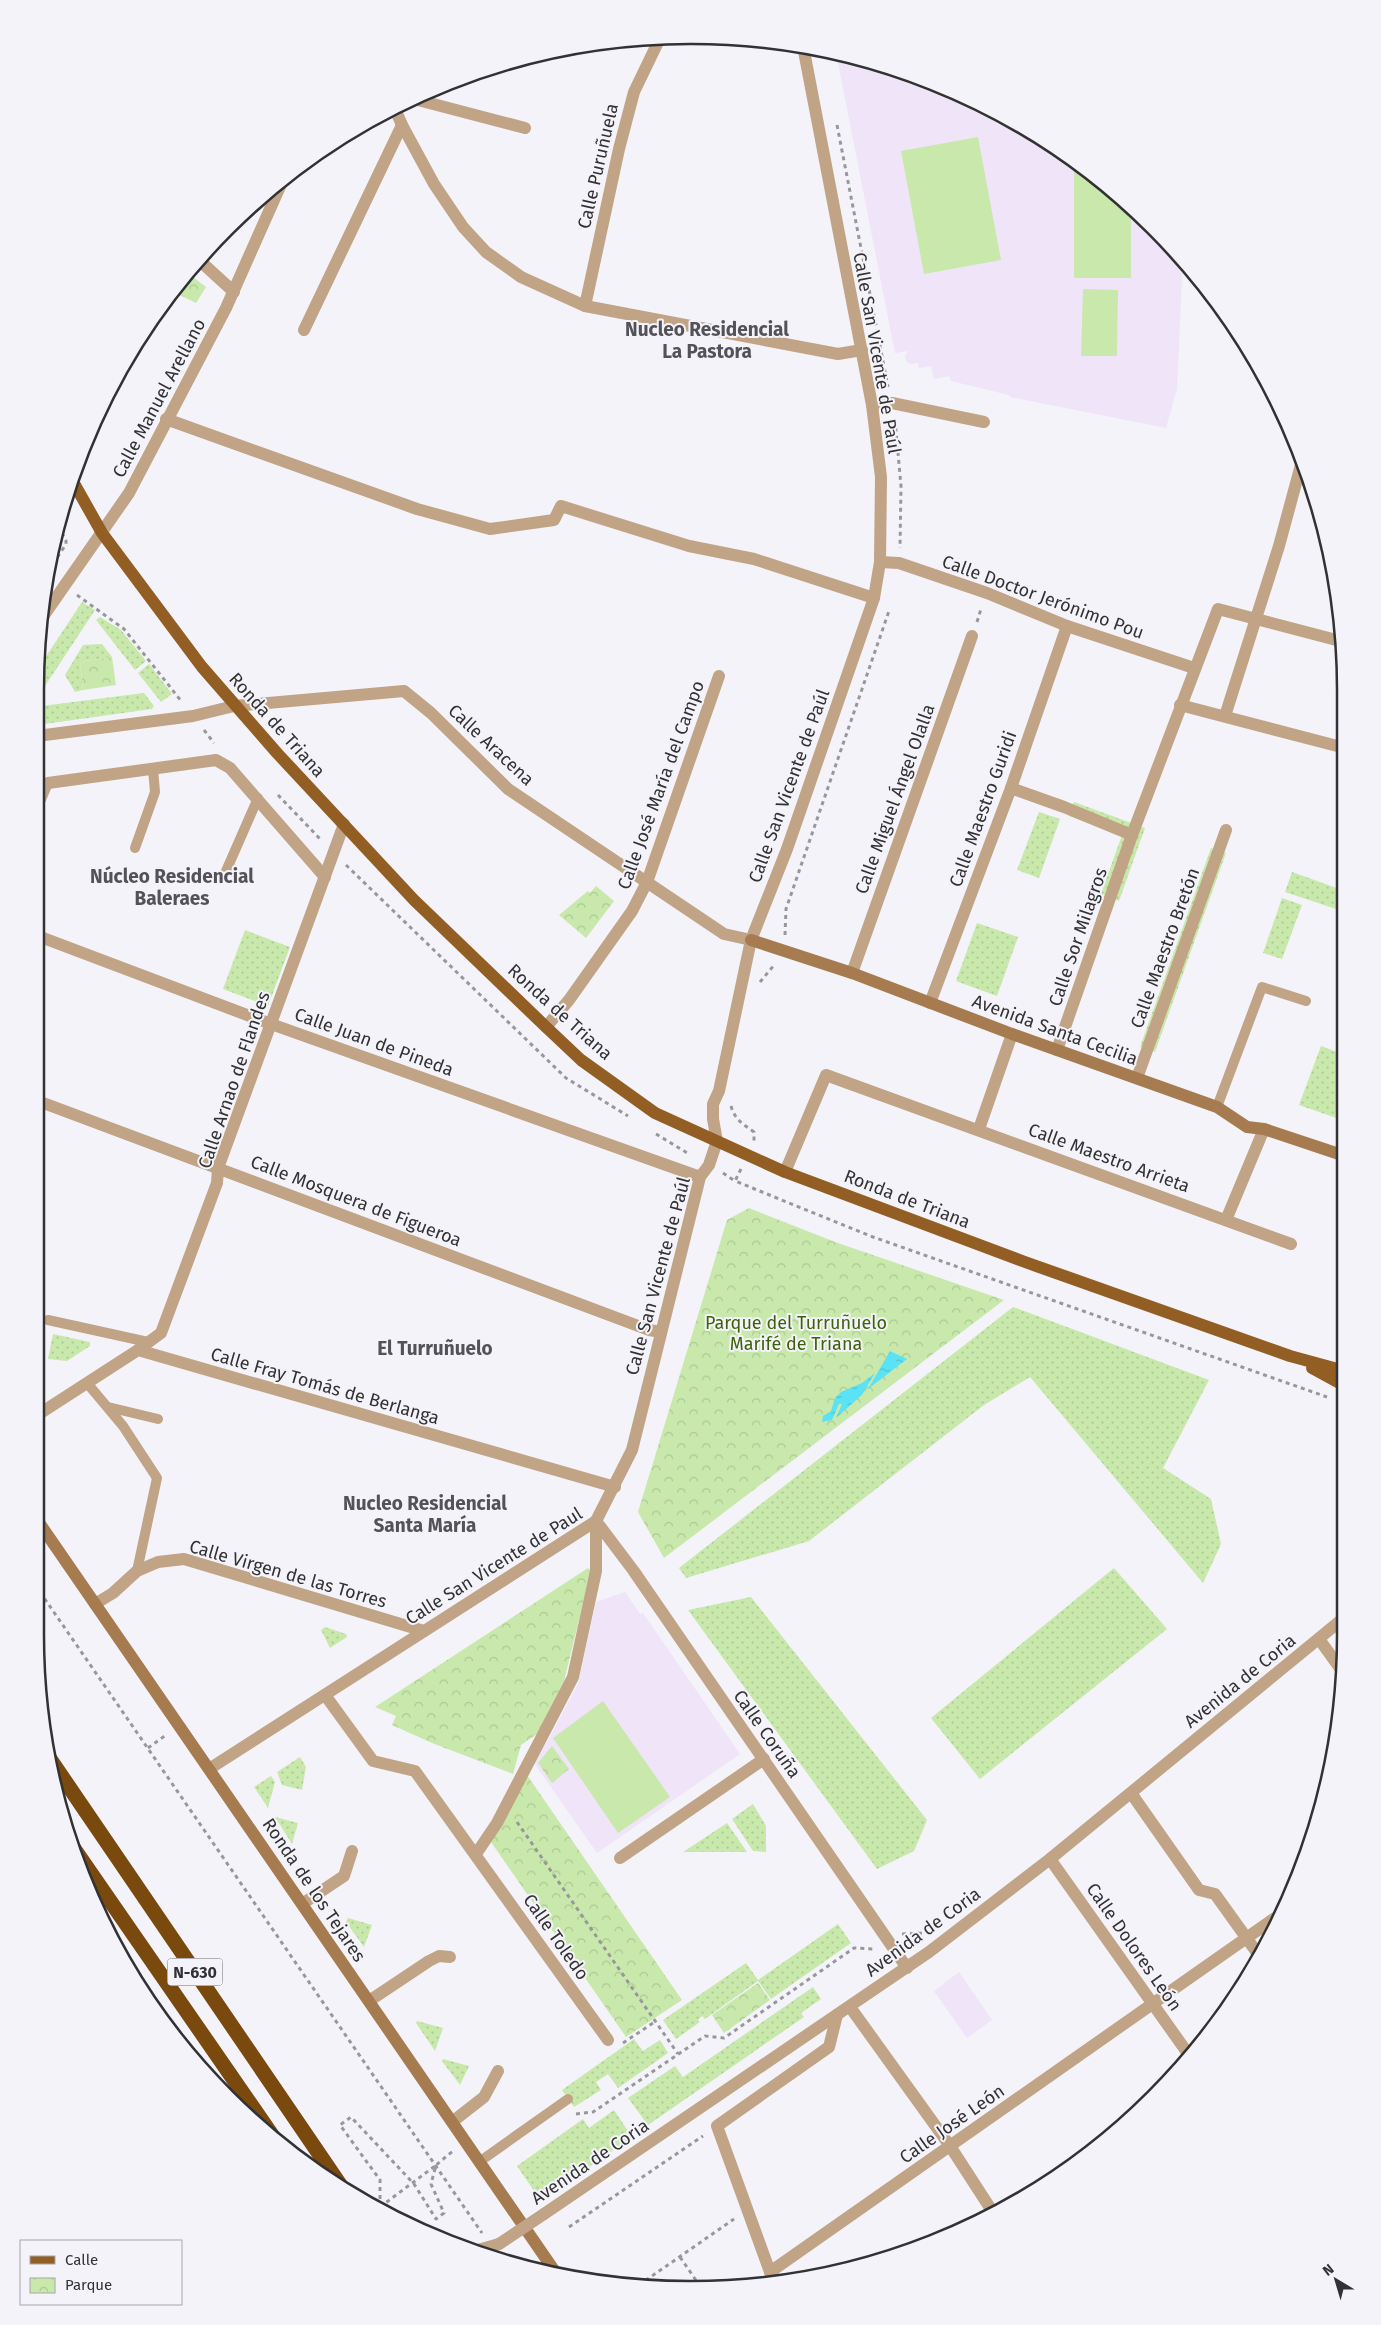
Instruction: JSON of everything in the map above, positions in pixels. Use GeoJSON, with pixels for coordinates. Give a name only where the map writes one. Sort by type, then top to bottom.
{"type":"FeatureCollection","features":[{"type":"Feature","properties":{"kind":"highway","name":"N-630"},"geometry":{"type":"LineString","coordinates":[[59,1772],[332,2173]]}},
{"type":"Feature","properties":{"kind":"highway","name":"N-630"},"geometry":{"type":"LineString","coordinates":[[88,1869],[261,2118]]}},
{"type":"Feature","properties":{"kind":"main road","name":"Ronda de Triana"},"geometry":{"type":"LineString","coordinates":[[77,488],[102,533],[202,667],[234,706],[414,900],[581,1060],[656,1113],[785,1172],[1025,1262],[1290,1356],[1337,1378]]}},
{"type":"Feature","properties":{"kind":"street","name":"Calle Puruñuela"},"geometry":{"type":"LineString","coordinates":[[585,306],[619,149],[634,92],[657,45]]}},
{"type":"Feature","properties":{"kind":"street","name":"Calle San Vicente de Paúl"},"geometry":{"type":"LineString","coordinates":[[596,1521],[615,1487],[632,1450],[700,1177],[709,1165],[717,1141],[713,1119],[713,1104],[719,1091],[751,940],[787,849],[874,598],[880,562],[881,477],[872,405],[805,54]]}},
{"type":"Feature","properties":{"kind":"street"},"geometry":{"type":"LineString","coordinates":[[424,101],[525,128]]}},
{"type":"Feature","properties":{"kind":"street"},"geometry":{"type":"LineString","coordinates":[[397,114],[449,206],[463,227],[486,252],[522,277],[585,306],[838,354],[862,350]]}},
{"type":"Feature","properties":{"kind":"street"},"geometry":{"type":"LineString","coordinates":[[304,330],[402,125]]}},
{"type":"Feature","properties":{"kind":"street","name":"Calle Manuel Arellano"},"geometry":{"type":"LineString","coordinates":[[49,608],[129,493],[166,418],[234,292],[277,193]]}},
{"type":"Feature","properties":{"kind":"street"},"geometry":{"type":"LineString","coordinates":[[204,264],[234,292]]}},
{"type":"Feature","properties":{"kind":"street"},"geometry":{"type":"LineString","coordinates":[[872,405],[892,403],[984,422]]}},
{"type":"Feature","properties":{"kind":"street"},"geometry":{"type":"LineString","coordinates":[[166,418],[417,509],[490,529],[554,520],[561,506],[689,546],[754,560],[874,598]]}},
{"type":"Feature","properties":{"kind":"street"},"geometry":{"type":"LineString","coordinates":[[1225,716],[1279,546],[1299,472]]}},
{"type":"Feature","properties":{"kind":"street","name":"Calle Doctor Jerónimo Pou"},"geometry":{"type":"LineString","coordinates":[[880,562],[899,563],[987,593],[1067,626],[1194,668]]}},
{"type":"Feature","properties":{"kind":"street","name":"Calle Sor Milagros"},"geometry":{"type":"LineString","coordinates":[[1058,1050],[1134,830],[1218,609],[1256,618]]}},
{"type":"Feature","properties":{"kind":"street"},"geometry":{"type":"LineString","coordinates":[[1256,618],[1335,640]]}},
{"type":"Feature","properties":{"kind":"street","name":"Calle Maestro Guridi"},"geometry":{"type":"LineString","coordinates":[[930,1003],[1011,788],[1067,626]]}},
{"type":"Feature","properties":{"kind":"street","name":"Calle Miguel Ángel Olalla"},"geometry":{"type":"LineString","coordinates":[[852,973],[972,636]]}},
{"type":"Feature","properties":{"kind":"street","name":"Calle José María del Campo"},"geometry":{"type":"LineString","coordinates":[[546,1027],[569,1000],[632,911],[647,882],[719,676]]}},
{"type":"Feature","properties":{"kind":"street","name":"Calle Aracena"},"geometry":{"type":"LineString","coordinates":[[44,735],[193,716],[234,706],[404,691],[431,712],[508,789],[724,934],[751,940]]}},
{"type":"Feature","properties":{"kind":"street"},"geometry":{"type":"LineString","coordinates":[[1180,705],[1337,746]]}},
{"type":"Feature","properties":{"kind":"street"},"geometry":{"type":"LineString","coordinates":[[48,783],[216,760],[230,768],[258,798],[325,877]]}},
{"type":"Feature","properties":{"kind":"street"},"geometry":{"type":"LineString","coordinates":[[1011,788],[1134,830]]}},
{"type":"Feature","properties":{"kind":"street"},"geometry":{"type":"LineString","coordinates":[[1147,797],[1160,801]]}},
{"type":"Feature","properties":{"kind":"street","name":"Calle Arnao de Flandes"},"geometry":{"type":"LineString","coordinates":[[143,1346],[161,1333],[217,1183],[218,1168],[344,824]]}},
{"type":"Feature","properties":{"kind":"street","name":"Calle Maestro Bretón"},"geometry":{"type":"LineString","coordinates":[[1137,1078],[1226,830]]}},
{"type":"Feature","properties":{"kind":"street","name":"Calle Juan de Pineda"},"geometry":{"type":"LineString","coordinates":[[44,938],[271,1024],[700,1177]]}},
{"type":"Feature","properties":{"kind":"street","name":"Avenida Santa Cecilia"},"geometry":{"type":"LineString","coordinates":[[751,940],[852,973],[1012,1034],[1217,1107],[1248,1127],[1264,1129],[1337,1153]]}},
{"type":"Feature","properties":{"kind":"street"},"geometry":{"type":"LineString","coordinates":[[979,1129],[1012,1034]]}},
{"type":"Feature","properties":{"kind":"street","name":"Calle Maestro Arrieta"},"geometry":{"type":"LineString","coordinates":[[785,1172],[826,1075],[979,1129],[1291,1244]]}},
{"type":"Feature","properties":{"kind":"street","name":"Calle Mosquera de Figueroa"},"geometry":{"type":"LineString","coordinates":[[44,1103],[640,1326],[661,1332]]}},
{"type":"Feature","properties":{"kind":"street"},"geometry":{"type":"LineString","coordinates":[[1226,1220],[1264,1129]]}},
{"type":"Feature","properties":{"kind":"street"},"geometry":{"type":"LineString","coordinates":[[44,1411],[143,1346]]}},
{"type":"Feature","properties":{"kind":"street","name":"Calle Fray Tomás de Berlanga"},"geometry":{"type":"LineString","coordinates":[[143,1346],[615,1487]]}},
{"type":"Feature","properties":{"kind":"street","name":"Calle San Vicente de Paul"},"geometry":{"type":"LineString","coordinates":[[209,1769],[596,1521]]}},
{"type":"Feature","properties":{"kind":"street","name":"Calle San Vicente de Paul"},"geometry":{"type":"LineString","coordinates":[[476,1854],[497,1823],[573,1677],[596,1571],[596,1521]]}},
{"type":"Feature","properties":{"kind":"street","name":"Calle Coruña"},"geometry":{"type":"LineString","coordinates":[[596,1521],[633,1570],[906,1968]]}},
{"type":"Feature","properties":{"kind":"street","name":"Ronda de los Tejares"},"geometry":{"type":"LineString","coordinates":[[44,1530],[551,2266]]}},
{"type":"Feature","properties":{"kind":"street","name":"Calle Virgen de las Torres"},"geometry":{"type":"LineString","coordinates":[[95,1604],[113,1593],[137,1571],[158,1562],[184,1559],[424,1631]]}},
{"type":"Feature","properties":{"kind":"street","name":"Avenida de Coria"},"geometry":{"type":"LineString","coordinates":[[499,2244],[906,1968],[1050,1859],[1337,1623]]}},
{"type":"Feature","properties":{"kind":"street"},"geometry":{"type":"LineString","coordinates":[[1319,1638],[1336,1663]]}},
{"type":"Feature","properties":{"kind":"street","name":"Calle Toledo"},"geometry":{"type":"LineString","coordinates":[[325,1695],[373,1761],[415,1772],[476,1854],[608,2040]]}},
{"type":"Feature","properties":{"kind":"street"},"geometry":{"type":"LineString","coordinates":[[620,1858],[764,1759]]}},
{"type":"Feature","properties":{"kind":"street"},"geometry":{"type":"LineString","coordinates":[[1132,1793],[1158,1828],[1199,1890],[1215,1894],[1255,1950]]}},
{"type":"Feature","properties":{"kind":"street"},"geometry":{"type":"LineString","coordinates":[[302,1904],[344,1876],[352,1851]]}},
{"type":"Feature","properties":{"kind":"street","name":"Calle Dolores León"},"geometry":{"type":"LineString","coordinates":[[1050,1859],[1185,2051]]}},
{"type":"Feature","properties":{"kind":"street","name":"Calle José León"},"geometry":{"type":"LineString","coordinates":[[770,2272],[1271,1921]]}},
{"type":"Feature","properties":{"kind":"street"},"geometry":{"type":"LineString","coordinates":[[368,2001],[429,1960],[439,1956],[450,1957]]}},
{"type":"Feature","properties":{"kind":"street"},"geometry":{"type":"LineString","coordinates":[[850,2007],[950,2146],[990,2208]]}},
{"type":"Feature","properties":{"kind":"street"},"geometry":{"type":"LineString","coordinates":[[773,2276],[716,2126],[829,2047],[837,2015]]}},
{"type":"Feature","properties":{"kind":"street"},"geometry":{"type":"LineString","coordinates":[[452,2122],[484,2097],[498,2071]]}},
{"type":"Feature","properties":{"kind":"street"},"geometry":{"type":"LineString","coordinates":[[486,2248],[499,2244]]}},
{"type":"Feature","properties":{"kind":"street"},"geometry":{"type":"LineString","coordinates":[[493,2250],[499,2244]]}},
{"type":"Feature","properties":{"kind":"lane"},"geometry":{"type":"LineString","coordinates":[[134,848],[155,792],[154,769]]}},
{"type":"Feature","properties":{"kind":"lane"},"geometry":{"type":"LineString","coordinates":[[44,792],[48,783]]}},
{"type":"Feature","properties":{"kind":"lane"},"geometry":{"type":"LineString","coordinates":[[226,871],[258,798]]}},
{"type":"Feature","properties":{"kind":"lane"},"geometry":{"type":"LineString","coordinates":[[1217,1107],[1262,987],[1306,1001]]}},
{"type":"Feature","properties":{"kind":"lane"},"geometry":{"type":"LineString","coordinates":[[48,1320],[143,1346]]}},
{"type":"Feature","properties":{"kind":"lane"},"geometry":{"type":"LineString","coordinates":[[87,1383],[108,1407],[157,1478],[137,1571]]}},
{"type":"Feature","properties":{"kind":"lane"},"geometry":{"type":"LineString","coordinates":[[108,1407],[158,1419]]}},
{"type":"Feature","properties":{"kind":"lane"},"geometry":{"type":"LineString","coordinates":[[479,2162],[568,2099]]}},
{"type":"Feature","properties":{"kind":"path"},"geometry":{"type":"LineString","coordinates":[[837,123],[888,385]]}},
{"type":"Feature","properties":{"kind":"path"},"geometry":{"type":"LineString","coordinates":[[58,557],[66,544],[63,535]]}},
{"type":"Feature","properties":{"kind":"path"},"geometry":{"type":"LineString","coordinates":[[71,591],[124,629],[183,704]]}},
{"type":"Feature","properties":{"kind":"path"},"geometry":{"type":"LineString","coordinates":[[972,636],[987,593]]}},
{"type":"Feature","properties":{"kind":"path"},"geometry":{"type":"LineString","coordinates":[[783,942],[786,909],[890,607]]}},
{"type":"Feature","properties":{"kind":"path"},"geometry":{"type":"LineString","coordinates":[[724,1174],[735,1181],[873,1237],[1332,1399]]}},
{"type":"Feature","properties":{"kind":"path"},"geometry":{"type":"LineString","coordinates":[[735,1181],[737,1176]]}},
{"type":"Feature","properties":{"kind":"path"},"geometry":{"type":"LineString","coordinates":[[44,1598],[484,2236]]}},
{"type":"Feature","properties":{"kind":"path"},"geometry":{"type":"LineString","coordinates":[[148,1748],[179,1726]]}},
{"type":"Feature","properties":{"kind":"path"},"geometry":{"type":"LineString","coordinates":[[518,1822],[678,2054]]}},
{"type":"Feature","properties":{"kind":"path"},"geometry":{"type":"LineString","coordinates":[[570,2118],[578,2113],[593,2112],[705,2036],[724,2038],[854,1948],[877,1950]]}},
{"type":"Feature","properties":{"kind":"path"},"geometry":{"type":"LineString","coordinates":[[608,2040],[614,2049],[656,2021]]}},
{"type":"Feature","properties":{"kind":"path"},"geometry":{"type":"LineString","coordinates":[[380,2202],[380,2180],[340,2124],[351,2117],[414,2184],[436,2219],[444,2213],[431,2184],[436,2166]]}},
{"type":"Feature","properties":{"kind":"path"},"geometry":{"type":"LineString","coordinates":[[569,2227],[716,2126]]}},
{"type":"Feature","properties":{"kind":"path"},"geometry":{"type":"LineString","coordinates":[[384,2204],[414,2184],[464,2140]]}},
{"type":"Feature","properties":{"kind":"path"},"geometry":{"type":"LineString","coordinates":[[647,2280],[747,2210]]}},
{"type":"Feature","properties":{"kind":"path"},"geometry":{"type":"LineString","coordinates":[[680,2257],[696,2281]]}},
{"type":"Feature","properties":{"kind":"shaded area"},"geometry":{"type":"Polygon","coordinates":[[[838,61],[898,78],[938,93],[977,110],[1014,130],[1084,177],[1117,204],[1148,233],[1182,271],[1177,389],[1166,428],[1010,397],[1009,395],[951,381],[949,376],[934,379],[931,366],[919,368],[918,363],[910,364],[906,361],[905,356],[908,351],[895,353],[838,61]]]}},
{"type":"Feature","properties":{"kind":"shaded area"},"geometry":{"type":"Polygon","coordinates":[[[625,1592],[640,1614],[643,1613],[740,1754],[597,1853],[532,1760],[546,1744],[578,1684],[596,1602],[625,1592]]]}},
{"type":"Feature","properties":{"kind":"shaded area"},"geometry":{"type":"Polygon","coordinates":[[[959,1972],[992,2020],[967,2038],[934,1991],[959,1972]]]}},
{"type":"Feature","properties":{"kind":"green space"},"geometry":{"type":"Polygon","coordinates":[[[978,137],[1001,260],[924,274],[901,151],[978,137]]]}},
{"type":"Feature","properties":{"kind":"green space"},"geometry":{"type":"Polygon","coordinates":[[[1074,170],[1131,217],[1131,278],[1074,278],[1074,170]]]}},
{"type":"Feature","properties":{"kind":"green space"},"geometry":{"type":"Polygon","coordinates":[[[193,277],[206,287],[196,303],[179,295],[193,277]]]}},
{"type":"Feature","properties":{"kind":"green space"},"geometry":{"type":"Polygon","coordinates":[[[1083,289],[1118,290],[1117,356],[1081,356],[1083,289]]]}},
{"type":"Feature","properties":{"kind":"green space"},"geometry":{"type":"Polygon","coordinates":[[[82,602],[95,610],[45,686],[45,658],[82,602]]]}},
{"type":"Feature","properties":{"kind":"green space"},"geometry":{"type":"Polygon","coordinates":[[[100,617],[121,630],[146,661],[135,670],[96,620],[100,617]]]}},
{"type":"Feature","properties":{"kind":"green space"},"geometry":{"type":"Polygon","coordinates":[[[102,644],[112,657],[80,662],[83,690],[75,692],[65,675],[83,645],[102,644]]]}},
{"type":"Feature","properties":{"kind":"green space"},"geometry":{"type":"Polygon","coordinates":[[[112,657],[116,685],[83,690],[80,662],[112,657]]]}},
{"type":"Feature","properties":{"kind":"green space"},"geometry":{"type":"Polygon","coordinates":[[[149,664],[172,694],[161,702],[138,673],[149,664]]]}},
{"type":"Feature","properties":{"kind":"green space"},"geometry":{"type":"Polygon","coordinates":[[[144,693],[154,706],[152,709],[44,724],[44,706],[144,693]]]}},
{"type":"Feature","properties":{"kind":"green space"},"geometry":{"type":"Polygon","coordinates":[[[1074,802],[1145,828],[1119,901],[1101,894],[1122,835],[1069,816],[1074,802]]]}},
{"type":"Feature","properties":{"kind":"green space"},"geometry":{"type":"Polygon","coordinates":[[[1039,812],[1060,819],[1039,878],[1017,870],[1039,812]]]}},
{"type":"Feature","properties":{"kind":"green space"},"geometry":{"type":"Polygon","coordinates":[[[1211,848],[1226,853],[1155,1052],[1140,1047],[1211,848]]]}},
{"type":"Feature","properties":{"kind":"green space"},"geometry":{"type":"Polygon","coordinates":[[[1292,872],[1337,888],[1337,909],[1285,892],[1292,872]]]}},
{"type":"Feature","properties":{"kind":"green space"},"geometry":{"type":"Polygon","coordinates":[[[596,886],[614,901],[586,938],[559,915],[588,891],[590,893],[596,886]]]}},
{"type":"Feature","properties":{"kind":"green space"},"geometry":{"type":"Polygon","coordinates":[[[1282,898],[1302,905],[1282,959],[1263,953],[1282,898]]]}},
{"type":"Feature","properties":{"kind":"green space"},"geometry":{"type":"Polygon","coordinates":[[[977,923],[1018,937],[997,996],[956,981],[977,923]]]}},
{"type":"Feature","properties":{"kind":"green space"},"geometry":{"type":"Polygon","coordinates":[[[245,930],[290,947],[268,1006],[223,989],[245,930]]]}},
{"type":"Feature","properties":{"kind":"green space"},"geometry":{"type":"Polygon","coordinates":[[[1321,1046],[1337,1052],[1337,1118],[1299,1105],[1321,1046]]]}},
{"type":"Feature","properties":{"kind":"green space","name":"Parque del Turruñuelo Marifé de Triana"},"geometry":{"type":"Polygon","coordinates":[[[749,1208],[835,1242],[1004,1300],[664,1558],[638,1512],[727,1220],[749,1208]]]}},
{"type":"Feature","properties":{"kind":"green space"},"geometry":{"type":"Polygon","coordinates":[[[1013,1307],[1209,1380],[1163,1468],[1211,1499],[1221,1544],[1203,1583],[1030,1377],[984,1405],[809,1541],[686,1578],[679,1568],[1013,1307]]]}},
{"type":"Feature","properties":{"kind":"green space"},"geometry":{"type":"Polygon","coordinates":[[[53,1334],[90,1342],[90,1346],[67,1361],[48,1359],[53,1334]]]}},
{"type":"Feature","properties":{"kind":"green space"},"geometry":{"type":"Polygon","coordinates":[[[588,1568],[591,1571],[564,1681],[537,1734],[521,1745],[513,1774],[432,1743],[392,1725],[396,1716],[375,1707],[588,1568]]]}},
{"type":"Feature","properties":{"kind":"green space"},"geometry":{"type":"Polygon","coordinates":[[[1114,1568],[1167,1629],[980,1779],[931,1718],[1114,1568]]]}},
{"type":"Feature","properties":{"kind":"green space"},"geometry":{"type":"Polygon","coordinates":[[[751,1597],[927,1820],[914,1851],[877,1869],[688,1610],[751,1597]]]}},
{"type":"Feature","properties":{"kind":"green space"},"geometry":{"type":"Polygon","coordinates":[[[325,1627],[346,1634],[347,1637],[330,1648],[321,1630],[325,1627]]]}},
{"type":"Feature","properties":{"kind":"green space"},"geometry":{"type":"Polygon","coordinates":[[[603,1701],[670,1797],[618,1833],[553,1738],[603,1701]]]}},
{"type":"Feature","properties":{"kind":"green space"},"geometry":{"type":"Polygon","coordinates":[[[552,1746],[569,1769],[552,1783],[538,1763],[552,1746]]]}},
{"type":"Feature","properties":{"kind":"green space"},"geometry":{"type":"Polygon","coordinates":[[[300,1757],[306,1767],[302,1790],[282,1785],[277,1772],[300,1757]]]}},
{"type":"Feature","properties":{"kind":"green space"},"geometry":{"type":"Polygon","coordinates":[[[527,1775],[682,2000],[626,2037],[491,1842],[527,1775]]]}},
{"type":"Feature","properties":{"kind":"green space"},"geometry":{"type":"Polygon","coordinates":[[[271,1776],[275,1782],[268,1808],[254,1787],[271,1776]]]}},
{"type":"Feature","properties":{"kind":"green space"},"geometry":{"type":"Polygon","coordinates":[[[753,1804],[766,1826],[766,1852],[753,1851],[732,1819],[753,1804]]]}},
{"type":"Feature","properties":{"kind":"green space"},"geometry":{"type":"Polygon","coordinates":[[[275,1817],[298,1823],[292,1844],[275,1817]]]}},
{"type":"Feature","properties":{"kind":"green space"},"geometry":{"type":"Polygon","coordinates":[[[727,1823],[747,1852],[683,1852],[727,1823]]]}},
{"type":"Feature","properties":{"kind":"green space"},"geometry":{"type":"Polygon","coordinates":[[[348,1918],[372,1925],[364,1947],[346,1922],[348,1918]]]}},
{"type":"Feature","properties":{"kind":"green space"},"geometry":{"type":"Polygon","coordinates":[[[838,1924],[851,1943],[771,1999],[758,1981],[705,2019],[702,2016],[698,2020],[700,2022],[676,2039],[663,2020],[746,1963],[758,1980],[838,1924]]]}},
{"type":"Feature","properties":{"kind":"green space"},"geometry":{"type":"Polygon","coordinates":[[[758,1983],[770,2000],[724,2033],[712,2015],[758,1983]]]}},
{"type":"Feature","properties":{"kind":"green space"},"geometry":{"type":"Polygon","coordinates":[[[813,1987],[821,1999],[801,2013],[804,2017],[648,2125],[628,2098],[675,2066],[683,2077],[813,1987]]]}},
{"type":"Feature","properties":{"kind":"green space"},"geometry":{"type":"Polygon","coordinates":[[[417,2021],[443,2028],[435,2051],[416,2023],[417,2021]]]}},
{"type":"Feature","properties":{"kind":"green space"},"geometry":{"type":"Polygon","coordinates":[[[634,2039],[643,2051],[660,2040],[668,2053],[618,2088],[608,2074],[596,2082],[601,2090],[574,2107],[562,2090],[634,2039]]]}},
{"type":"Feature","properties":{"kind":"green space"},"geometry":{"type":"Polygon","coordinates":[[[443,2059],[469,2066],[460,2085],[442,2061],[443,2059]]]}},
{"type":"Feature","properties":{"kind":"green space"},"geometry":{"type":"Polygon","coordinates":[[[614,2110],[632,2137],[541,2201],[517,2166],[583,2119],[589,2128],[614,2110]]]}},
{"type":"Feature","properties":{"kind":"water"},"geometry":{"type":"Polygon","coordinates":[[[890,1351],[907,1359],[868,1389],[890,1351]]]}},
{"type":"Feature","properties":{"kind":"water"},"geometry":{"type":"Polygon","coordinates":[[[875,1373],[862,1395],[836,1418],[842,1404],[839,1404],[832,1420],[822,1422],[823,1416],[831,1411],[835,1398],[841,1392],[862,1383],[875,1373]]]}},
{"type":"Feature","properties":{"kind":"district","name":"Nucleo Residencial La Pastora"},"geometry":{"type":"Point","coordinates":[707,340]}},
{"type":"Feature","properties":{"kind":"district","name":"Núcleo Residencial Baleraes"},"geometry":{"type":"Point","coordinates":[172,887]}},
{"type":"Feature","properties":{"kind":"district","name":"El Turruñuelo"},"geometry":{"type":"Point","coordinates":[435,1348]}},
{"type":"Feature","properties":{"kind":"district","name":"Nucleo Residencial Santa María"},"geometry":{"type":"Point","coordinates":[425,1514]}}]}
